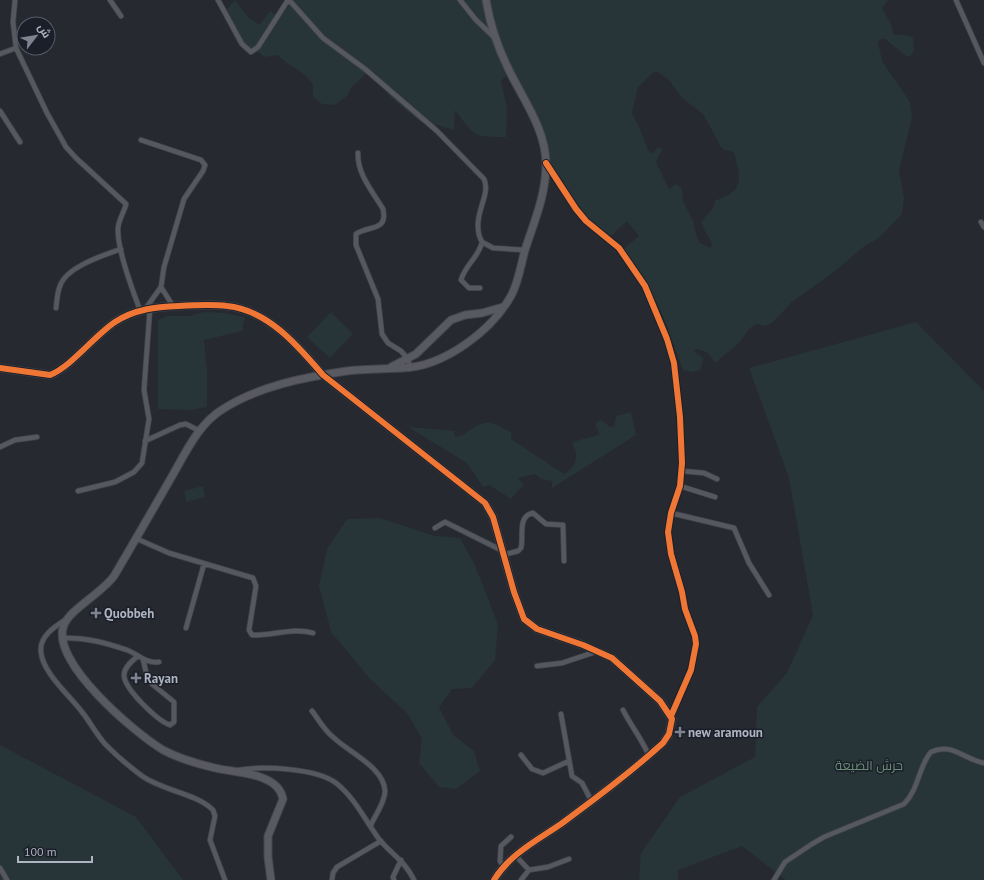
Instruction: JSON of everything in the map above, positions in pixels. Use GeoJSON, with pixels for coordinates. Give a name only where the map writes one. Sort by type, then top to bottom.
{"type":"FeatureCollection","features":[{"type":"Feature","properties":{"kind":"main road"},"geometry":{"type":"LineString","coordinates":[[271,880],[268,857],[268,836],[281,805],[282,794],[275,785],[267,780],[215,768],[177,756],[164,750],[132,726],[84,679],[72,665],[64,646],[62,631],[67,619],[110,582],[200,431],[213,415],[264,389],[323,375],[421,365],[451,353],[478,335],[497,316],[515,289],[525,250],[538,215],[545,181],[546,163],[544,146],[536,125],[494,37],[486,0]]}},
{"type":"Feature","properties":{"kind":"main road"},"geometry":{"type":"LineString","coordinates":[[391,367],[416,354],[451,320],[465,315],[482,313],[503,307]]}},
{"type":"Feature","properties":{"kind":"main road"},"geometry":{"type":"LineString","coordinates":[[416,354],[421,365]]}},
{"type":"Feature","properties":{"kind":"street"},"geometry":{"type":"LineString","coordinates":[[0,54],[16,48],[13,22],[16,0]]}},
{"type":"Feature","properties":{"kind":"street"},"geometry":{"type":"LineString","coordinates":[[110,0],[121,16]]}},
{"type":"Feature","properties":{"kind":"street"},"geometry":{"type":"LineString","coordinates":[[218,0],[242,44],[251,52],[258,47],[289,0],[323,38],[365,68],[437,131],[484,179],[486,186],[478,225],[482,242],[480,252],[466,269],[461,280],[469,288],[480,288]]}},
{"type":"Feature","properties":{"kind":"street"},"geometry":{"type":"LineString","coordinates":[[460,0],[480,24],[494,37]]}},
{"type":"Feature","properties":{"kind":"street"},"geometry":{"type":"LineString","coordinates":[[956,0],[984,63]]}},
{"type":"Feature","properties":{"kind":"street"},"geometry":{"type":"LineString","coordinates":[[20,56],[47,113],[66,147],[87,170],[126,204],[118,231],[121,249],[145,308],[144,390],[149,419],[142,463],[134,472],[115,482],[78,491]]}},
{"type":"Feature","properties":{"kind":"street"},"geometry":{"type":"LineString","coordinates":[[0,111],[20,142]]}},
{"type":"Feature","properties":{"kind":"street"},"geometry":{"type":"LineString","coordinates":[[0,368],[50,375],[66,364],[109,327],[145,308],[161,288],[164,267],[182,204],[203,171],[205,165],[201,160],[141,140]]}},
{"type":"Feature","properties":{"kind":"street"},"geometry":{"type":"LineString","coordinates":[[358,153],[360,170],[383,209],[384,220],[381,225],[356,234],[356,245],[378,299],[382,334],[388,343],[401,351],[408,359],[410,367]]}},
{"type":"Feature","properties":{"kind":"street"},"geometry":{"type":"LineString","coordinates":[[494,880],[503,866],[515,855],[591,800],[664,743],[669,734],[671,716],[691,670],[696,644],[695,636],[687,618],[682,592],[671,554],[668,532],[671,513],[680,486],[682,471],[681,432],[674,364],[667,339],[650,296],[624,254],[617,246],[586,221],[546,163]]}},
{"type":"Feature","properties":{"kind":"street"},"geometry":{"type":"LineString","coordinates":[[981,222],[984,227]]}},
{"type":"Feature","properties":{"kind":"street"},"geometry":{"type":"LineString","coordinates":[[482,242],[498,249],[525,250]]}},
{"type":"Feature","properties":{"kind":"street"},"geometry":{"type":"LineString","coordinates":[[56,308],[60,285],[64,278],[99,257],[121,249]]}},
{"type":"Feature","properties":{"kind":"street"},"geometry":{"type":"LineString","coordinates":[[161,288],[172,306]]}},
{"type":"Feature","properties":{"kind":"street"},"geometry":{"type":"LineString","coordinates":[[145,308],[172,306],[227,306],[254,314],[276,327],[323,375],[485,503],[493,516],[502,553],[520,612],[524,619],[537,629],[598,651],[612,658],[634,676],[660,701],[671,716]]}},
{"type":"Feature","properties":{"kind":"street"},"geometry":{"type":"LineString","coordinates":[[145,440],[180,425],[186,424],[200,431]]}},
{"type":"Feature","properties":{"kind":"street"},"geometry":{"type":"LineString","coordinates":[[0,447],[15,440],[38,437]]}},
{"type":"Feature","properties":{"kind":"street"},"geometry":{"type":"LineString","coordinates":[[682,471],[704,474],[717,479]]}},
{"type":"Feature","properties":{"kind":"street"},"geometry":{"type":"LineString","coordinates":[[680,486],[715,497]]}},
{"type":"Feature","properties":{"kind":"street"},"geometry":{"type":"LineString","coordinates":[[435,528],[445,522],[450,523],[502,553],[518,551],[521,548],[523,520],[526,516],[533,513],[546,524],[563,525],[564,561]]}},
{"type":"Feature","properties":{"kind":"street"},"geometry":{"type":"LineString","coordinates":[[671,513],[734,528],[749,563],[769,595]]}},
{"type":"Feature","properties":{"kind":"street"},"geometry":{"type":"LineString","coordinates":[[135,538],[170,553],[250,577],[255,580],[256,586],[249,630],[252,635],[265,635],[293,630],[312,633]]}},
{"type":"Feature","properties":{"kind":"street"},"geometry":{"type":"LineString","coordinates":[[186,628],[204,564]]}},
{"type":"Feature","properties":{"kind":"street"},"geometry":{"type":"LineString","coordinates":[[67,619],[53,628],[41,645],[40,653],[51,675],[81,711],[106,746],[127,764],[153,783],[194,799],[213,810],[215,816],[210,840],[226,880]]}},
{"type":"Feature","properties":{"kind":"street"},"geometry":{"type":"LineString","coordinates":[[62,638],[85,638],[105,643],[138,656],[148,662],[159,662]]}},
{"type":"Feature","properties":{"kind":"street"},"geometry":{"type":"LineString","coordinates":[[537,666],[562,663],[598,651]]}},
{"type":"Feature","properties":{"kind":"street"},"geometry":{"type":"LineString","coordinates":[[138,656],[126,669],[124,675],[127,684],[140,700],[161,720],[170,725],[174,722],[174,702],[152,684],[146,672],[143,659]]}},
{"type":"Feature","properties":{"kind":"street"},"geometry":{"type":"LineString","coordinates":[[312,710],[334,739],[365,762],[381,780],[385,790],[384,799],[371,825]]}},
{"type":"Feature","properties":{"kind":"street"},"geometry":{"type":"LineString","coordinates":[[623,710],[630,725],[643,743],[649,756]]}},
{"type":"Feature","properties":{"kind":"street"},"geometry":{"type":"LineString","coordinates":[[561,714],[572,776],[582,783],[591,800]]}},
{"type":"Feature","properties":{"kind":"street"},"geometry":{"type":"LineString","coordinates":[[774,880],[785,862],[818,841],[904,804],[909,800],[931,752],[950,749],[970,760],[984,763]]}},
{"type":"Feature","properties":{"kind":"street"},"geometry":{"type":"LineString","coordinates":[[521,755],[532,769],[544,773],[569,761]]}},
{"type":"Feature","properties":{"kind":"street"},"geometry":{"type":"LineString","coordinates":[[233,771],[254,768],[280,768],[325,777],[341,788],[371,825],[380,840],[401,860],[414,880]]}},
{"type":"Feature","properties":{"kind":"street"},"geometry":{"type":"LineString","coordinates":[[503,866],[500,861],[501,846],[511,837]]}},
{"type":"Feature","properties":{"kind":"street"},"geometry":{"type":"LineString","coordinates":[[332,880],[333,872],[337,868],[380,840]]}},
{"type":"Feature","properties":{"kind":"street"},"geometry":{"type":"LineString","coordinates":[[515,855],[529,870]]}},
{"type":"Feature","properties":{"kind":"street"},"geometry":{"type":"LineString","coordinates":[[521,880],[529,870],[548,867],[569,859]]}},
{"type":"Feature","properties":{"kind":"street"},"geometry":{"type":"LineString","coordinates":[[394,880],[393,877],[401,860]]}},
{"type":"Feature","properties":{"kind":"street"},"geometry":{"type":"LineString","coordinates":[[0,868],[7,880]]}},
{"type":"Feature","properties":{"kind":"green space"},"geometry":{"type":"Polygon","coordinates":[[[235,0],[249,18],[260,24],[270,11],[279,18],[293,0],[888,0],[882,8],[892,26],[893,34],[910,36],[913,38],[914,50],[911,56],[906,56],[885,39],[881,39],[878,42],[882,61],[910,102],[912,118],[899,170],[904,198],[902,214],[880,237],[862,248],[835,271],[791,303],[772,323],[765,326],[757,324],[750,328],[740,342],[715,363],[708,353],[697,349],[694,351],[703,358],[701,370],[692,372],[683,370],[664,318],[646,281],[622,250],[639,236],[627,221],[609,238],[577,209],[550,166],[545,146],[509,73],[501,81],[507,108],[506,137],[487,137],[476,134],[467,126],[455,110],[454,130],[437,125],[422,123],[396,102],[367,73],[351,88],[348,95],[335,105],[322,104],[314,98],[312,84],[307,78],[278,55],[265,57],[258,52],[249,53],[237,43],[223,14],[235,0]],[[654,72],[638,87],[632,113],[649,152],[653,153],[658,147],[662,149],[656,162],[667,185],[669,189],[676,184],[682,189],[683,201],[694,223],[696,235],[700,243],[711,248],[712,244],[701,223],[713,207],[715,201],[730,194],[737,187],[739,177],[736,158],[733,152],[725,150],[721,147],[703,114],[682,98],[669,80],[658,72],[654,72]]]}},
{"type":"Feature","properties":{"kind":"green space"},"geometry":{"type":"Polygon","coordinates":[[[204,312],[224,313],[245,317],[242,331],[204,340],[207,370],[207,407],[190,410],[158,409],[158,320],[167,316],[189,316],[204,312]]]}},
{"type":"Feature","properties":{"kind":"green space"},"geometry":{"type":"Polygon","coordinates":[[[331,312],[353,334],[330,358],[307,337],[331,312]]]}},
{"type":"Feature","properties":{"kind":"green space","name":"حرش الضيعة"},"geometry":{"type":"Polygon","coordinates":[[[916,322],[984,391],[984,880],[786,880],[742,846],[678,870],[678,880],[639,880],[641,853],[680,797],[755,757],[757,707],[787,673],[813,615],[789,478],[749,368],[916,322]]]}},
{"type":"Feature","properties":{"kind":"green space"},"geometry":{"type":"Polygon","coordinates":[[[631,412],[636,435],[552,488],[552,481],[541,479],[535,474],[517,478],[524,484],[511,499],[489,485],[483,487],[467,463],[408,427],[455,431],[454,434],[456,437],[465,434],[482,424],[487,423],[498,425],[511,432],[511,439],[564,474],[574,465],[576,461],[576,452],[572,443],[599,434],[595,424],[601,420],[609,426],[614,427],[616,416],[631,412]]]}},
{"type":"Feature","properties":{"kind":"green space"},"geometry":{"type":"Polygon","coordinates":[[[203,486],[205,497],[186,502],[184,491],[203,486]]]}},
{"type":"Feature","properties":{"kind":"green space"},"geometry":{"type":"Polygon","coordinates":[[[380,518],[434,536],[460,538],[474,563],[498,624],[495,660],[472,688],[452,689],[439,707],[453,735],[474,751],[480,771],[456,789],[439,787],[419,763],[422,739],[407,713],[370,679],[331,632],[319,586],[327,549],[347,519],[380,518]]]}},
{"type":"Feature","properties":{"kind":"green space"},"geometry":{"type":"Polygon","coordinates":[[[0,745],[136,817],[183,880],[0,880],[0,745]]]}},
{"type":"Feature","properties":{"kind":"cycle path"},"geometry":{"type":"LineString","coordinates":[[546,163],[576,209],[586,221],[619,248],[645,286],[667,339],[674,363],[680,417],[682,463],[680,486],[671,513],[668,532],[671,554],[682,592],[685,609],[695,636],[696,644],[691,670],[671,716]]}},
{"type":"Feature","properties":{"kind":"cycle path"},"geometry":{"type":"LineString","coordinates":[[0,368],[50,375],[75,358],[115,322],[138,311],[162,307],[203,305],[221,305],[242,309],[256,314],[281,331],[323,375],[485,503],[493,517],[514,592],[524,619],[537,629],[583,645],[612,658],[660,701],[672,719],[669,734],[663,743],[600,795],[516,855],[500,871],[494,880]]}},
{"type":"Feature","properties":{"kind":"place","name":"Quobbeh"},"geometry":{"type":"Point","coordinates":[96,613]}},
{"type":"Feature","properties":{"kind":"place","name":"Rayan"},"geometry":{"type":"Point","coordinates":[136,678]}},
{"type":"Feature","properties":{"kind":"place","name":"new aramoun"},"geometry":{"type":"Point","coordinates":[680,732]}}]}
